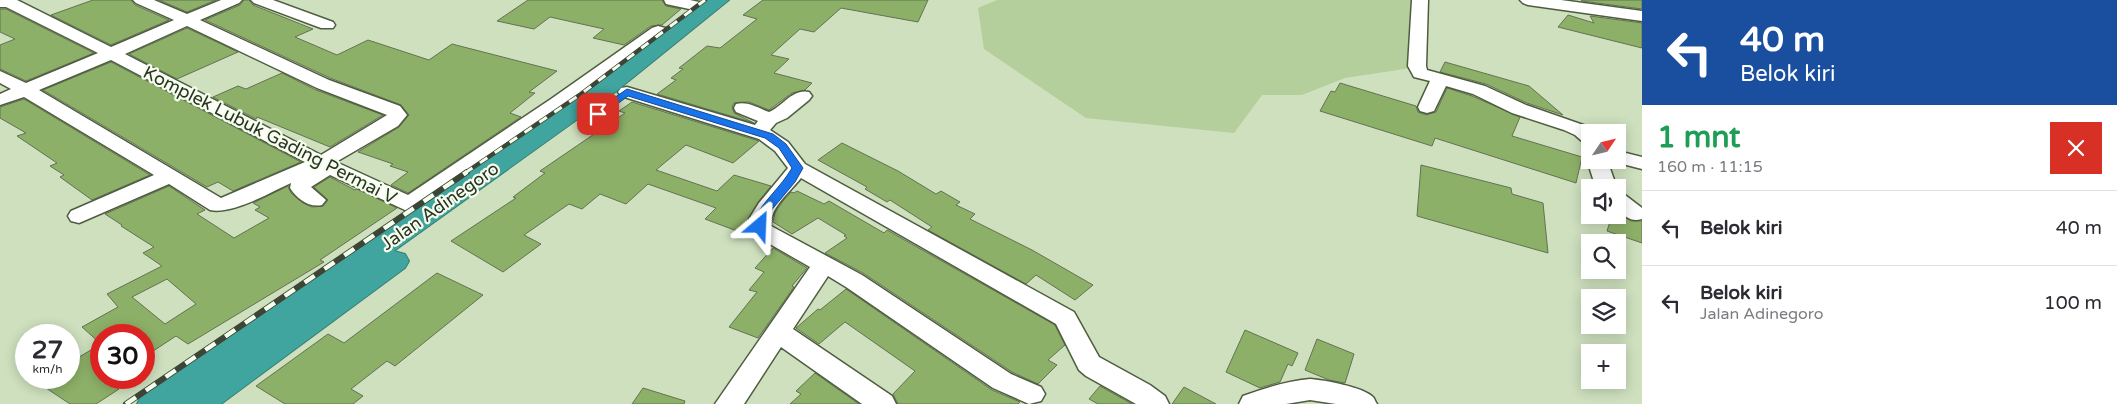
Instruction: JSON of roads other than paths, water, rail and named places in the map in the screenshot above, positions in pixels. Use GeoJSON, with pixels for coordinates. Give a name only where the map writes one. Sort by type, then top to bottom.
{"type":"FeatureCollection","features":[{"type":"Feature","properties":{"kind":"highway","name":"Jalan Adinegoro"},"geometry":{"type":"LineString","coordinates":[[155,404],[419,209],[606,88],[655,60],[741,0]]}},
{"type":"Feature","properties":{"kind":"highway","name":"Jalan Adinegoro"},"geometry":{"type":"LineString","coordinates":[[195,404],[627,92],[674,35],[714,4]]}},
{"type":"Feature","properties":{"kind":"street"},"geometry":{"type":"LineString","coordinates":[[0,100],[110,55],[234,0]]}},
{"type":"Feature","properties":{"kind":"street"},"geometry":{"type":"LineString","coordinates":[[259,0],[327,25]]}},
{"type":"Feature","properties":{"kind":"street"},"geometry":{"type":"LineString","coordinates":[[1420,0],[1418,71],[1427,76],[1479,90],[1519,109],[1581,130]]}},
{"type":"Feature","properties":{"kind":"street","name":"Komplek Lubuk Gading Permai V"},"geometry":{"type":"LineString","coordinates":[[3,1],[228,113],[325,166],[419,209]]}},
{"type":"Feature","properties":{"kind":"street"},"geometry":{"type":"LineString","coordinates":[[150,1],[323,84],[393,110],[398,115],[301,184],[300,188],[315,200]]}},
{"type":"Feature","properties":{"kind":"street"},"geometry":{"type":"LineString","coordinates":[[671,1],[714,4]]}},
{"type":"Feature","properties":{"kind":"street"},"geometry":{"type":"LineString","coordinates":[[1538,1],[1642,16]]}},
{"type":"Feature","properties":{"kind":"street"},"geometry":{"type":"LineString","coordinates":[[419,209],[557,103],[658,31],[674,35]]}},
{"type":"Feature","properties":{"kind":"street"},"geometry":{"type":"LineString","coordinates":[[0,76],[218,205],[325,166]]}},
{"type":"Feature","properties":{"kind":"street"},"geometry":{"type":"LineString","coordinates":[[1426,107],[1440,79]]}},
{"type":"Feature","properties":{"kind":"street"},"geometry":{"type":"LineString","coordinates":[[627,92],[764,126]]}},
{"type":"Feature","properties":{"kind":"street"},"geometry":{"type":"LineString","coordinates":[[764,126],[803,96]]}},
{"type":"Feature","properties":{"kind":"street"},"geometry":{"type":"LineString","coordinates":[[742,108],[764,126],[769,136],[783,146],[798,168],[1065,318],[1088,363],[1095,369],[1140,392],[1155,404]]}},
{"type":"Feature","properties":{"kind":"street"},"geometry":{"type":"LineString","coordinates":[[1626,159],[1642,164]]}},
{"type":"Feature","properties":{"kind":"street"},"geometry":{"type":"LineString","coordinates":[[798,168],[791,180],[759,220],[760,226],[768,235],[824,264],[1002,381],[1031,394]]}},
{"type":"Feature","properties":{"kind":"street"},"geometry":{"type":"LineString","coordinates":[[79,216],[170,176]]}},
{"type":"Feature","properties":{"kind":"street"},"geometry":{"type":"LineString","coordinates":[[1626,206],[1636,214]]}},
{"type":"Feature","properties":{"kind":"street"},"geometry":{"type":"LineString","coordinates":[[729,404],[824,264]]}},
{"type":"Feature","properties":{"kind":"street"},"geometry":{"type":"LineString","coordinates":[[778,332],[882,404]]}},
{"type":"Feature","properties":{"kind":"street"},"geometry":{"type":"LineString","coordinates":[[1253,404],[1294,392],[1319,390],[1338,394],[1363,404]]}},
{"type":"Feature","properties":{"kind":"railway"},"geometry":{"type":"LineString","coordinates":[[465,173],[581,94],[705,0]]}},
{"type":"Feature","properties":{"kind":"railway"},"geometry":{"type":"LineString","coordinates":[[126,404],[467,172]]}}]}
